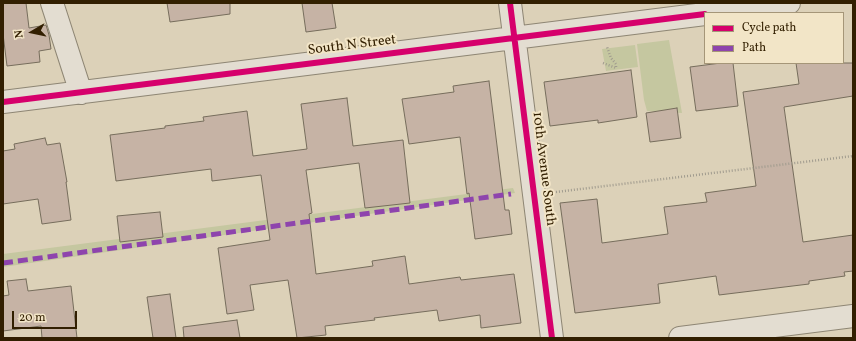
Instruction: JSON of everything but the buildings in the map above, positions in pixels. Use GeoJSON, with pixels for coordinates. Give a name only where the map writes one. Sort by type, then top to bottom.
{"type":"FeatureCollection","features":[{"type":"Feature","properties":{"kind":"street"},"geometry":{"type":"LineString","coordinates":[[52,3],[81,92]]}},
{"type":"Feature","properties":{"kind":"street","name":"10th Avenue South"},"geometry":{"type":"LineString","coordinates":[[510,3],[552,338]]}},
{"type":"Feature","properties":{"kind":"street"},"geometry":{"type":"LineString","coordinates":[[718,12],[789,3]]}},
{"type":"Feature","properties":{"kind":"street","name":"South N Street"},"geometry":{"type":"LineString","coordinates":[[3,102],[704,14]]}},
{"type":"Feature","properties":{"kind":"street"},"geometry":{"type":"LineString","coordinates":[[680,338],[853,316]]}},
{"type":"Feature","properties":{"kind":"path"},"geometry":{"type":"LineString","coordinates":[[603,63],[616,68],[616,64],[610,54],[607,43]]}},
{"type":"Feature","properties":{"kind":"path"},"geometry":{"type":"LineString","coordinates":[[550,193],[853,156]]}},
{"type":"Feature","properties":{"kind":"green space"},"geometry":{"type":"Polygon","coordinates":[[[669,40],[682,113],[647,111],[644,100],[637,44],[669,40]]]}},
{"type":"Feature","properties":{"kind":"green space"},"geometry":{"type":"Polygon","coordinates":[[[635,45],[638,67],[606,71],[602,49],[635,45]]]}},
{"type":"Feature","properties":{"kind":"green space"},"geometry":{"type":"Polygon","coordinates":[[[513,188],[515,193],[3,267],[3,254],[513,188]]]}},
{"type":"Feature","properties":{"kind":"marked path"},"geometry":{"type":"LineString","coordinates":[[3,263],[511,194]]}},
{"type":"Feature","properties":{"kind":"cycle path"},"geometry":{"type":"LineString","coordinates":[[510,3],[552,338]]}},
{"type":"Feature","properties":{"kind":"cycle path"},"geometry":{"type":"LineString","coordinates":[[3,102],[704,14]]}}]}
